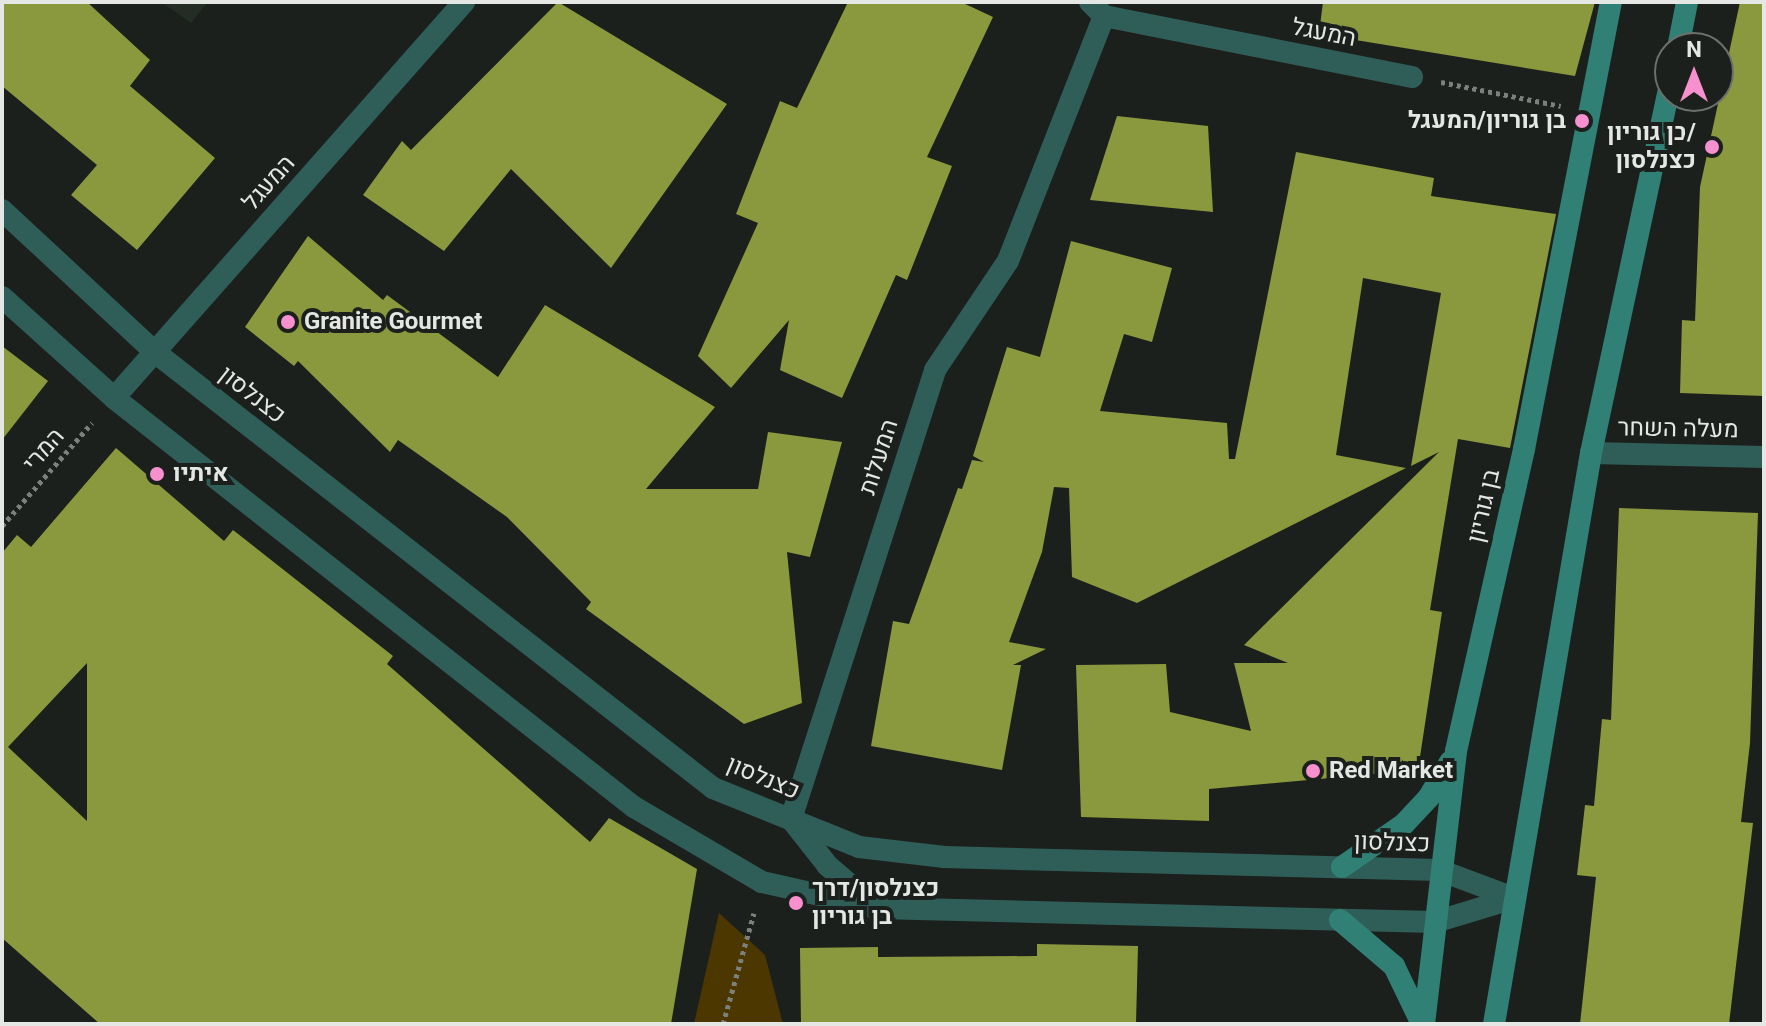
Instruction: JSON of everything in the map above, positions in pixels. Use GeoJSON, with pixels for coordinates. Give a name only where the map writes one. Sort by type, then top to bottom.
{"type":"FeatureCollection","features":[{"type":"Feature","properties":{"kind":"main road","name":"בן גוריון"},"geometry":{"type":"LineString","coordinates":[[1423,1024],[1439,870],[1456,751],[1524,449],[1587,111],[1611,2]]}},
{"type":"Feature","properties":{"kind":"main road"},"geometry":{"type":"LineString","coordinates":[[1681,32],[1687,2]]}},
{"type":"Feature","properties":{"kind":"main road"},"geometry":{"type":"LineString","coordinates":[[1494,1024],[1591,453],[1664,112]]}},
{"type":"Feature","properties":{"kind":"main road"},"geometry":{"type":"LineString","coordinates":[[1342,867],[1404,824],[1429,797],[1456,751]]}},
{"type":"Feature","properties":{"kind":"main road"},"geometry":{"type":"LineString","coordinates":[[1340,920],[1394,966],[1423,1024]]}},
{"type":"Feature","properties":{"kind":"street","name":"המעגל"},"geometry":{"type":"LineString","coordinates":[[114,398],[464,2]]}},
{"type":"Feature","properties":{"kind":"street","name":"המעגל"},"geometry":{"type":"LineString","coordinates":[[1097,9],[1412,77]]}},
{"type":"Feature","properties":{"kind":"street","name":"המעלות"},"geometry":{"type":"LineString","coordinates":[[791,819],[935,370],[1008,261],[1097,9]]}},
{"type":"Feature","properties":{"kind":"street","name":"כצנלסון"},"geometry":{"type":"LineString","coordinates":[[2,210],[156,353],[713,788],[859,847],[944,857],[1439,870],[1514,898]]}},
{"type":"Feature","properties":{"kind":"street"},"geometry":{"type":"LineString","coordinates":[[2,297],[114,398],[634,807],[762,882],[877,908],[1340,920],[1435,922],[1514,898]]}},
{"type":"Feature","properties":{"kind":"street","name":"מעלה השחר"},"geometry":{"type":"LineString","coordinates":[[1591,453],[1764,457]]}},
{"type":"Feature","properties":{"kind":"street"},"geometry":{"type":"LineString","coordinates":[[791,819],[828,866],[877,908]]}},
{"type":"Feature","properties":{"kind":"path"},"geometry":{"type":"LineString","coordinates":[[1412,77],[1587,111]]}},
{"type":"Feature","properties":{"kind":"path","name":"המרי"},"geometry":{"type":"LineString","coordinates":[[2,526],[114,398]]}},
{"type":"Feature","properties":{"kind":"path"},"geometry":{"type":"LineString","coordinates":[[723,1024],[762,882]]}},
{"type":"Feature","properties":{"kind":"shaded area"},"geometry":{"type":"Polygon","coordinates":[[[161,2],[208,2],[191,23],[161,2]]]}},
{"type":"Feature","properties":{"kind":"shaded area"},"geometry":{"type":"Polygon","coordinates":[[[719,913],[765,955],[783,1024],[694,1024],[719,913]]]}},
{"type":"Feature","properties":{"kind":"building"},"geometry":{"type":"Polygon","coordinates":[[[2,2],[87,2],[150,60],[130,86],[215,158],[137,250],[71,195],[97,165],[2,86],[2,2]]]}},
{"type":"Feature","properties":{"kind":"building"},"geometry":{"type":"Polygon","coordinates":[[[558,2],[727,104],[611,268],[511,169],[444,251],[363,195],[402,141],[411,150],[558,2]]]}},
{"type":"Feature","properties":{"kind":"building"},"geometry":{"type":"Polygon","coordinates":[[[848,2],[961,2],[993,17],[927,157],[952,166],[907,280],[896,275],[842,398],[780,370],[789,320],[731,388],[698,356],[758,223],[736,214],[780,101],[797,108],[848,2]]]}},
{"type":"Feature","properties":{"kind":"building"},"geometry":{"type":"Polygon","coordinates":[[[1323,2],[1595,2],[1575,76],[1319,34],[1323,2]]]}},
{"type":"Feature","properties":{"kind":"building"},"geometry":{"type":"Polygon","coordinates":[[[1740,2],[1764,2],[1764,396],[1680,393],[1682,320],[1695,321],[1700,187],[1716,112],[1734,112],[1734,32],[1740,2]]]}},
{"type":"Feature","properties":{"kind":"building"},"geometry":{"type":"Polygon","coordinates":[[[1117,116],[1208,126],[1213,212],[1090,200],[1117,116]]]}},
{"type":"Feature","properties":{"kind":"building"},"geometry":{"type":"Polygon","coordinates":[[[1296,152],[1434,178],[1431,196],[1556,214],[1510,448],[1458,439],[1430,610],[1442,612],[1418,770],[1209,789],[1209,821],[1081,817],[1076,665],[1166,664],[1170,712],[1251,731],[1234,663],[1288,663],[1244,645],[1439,452],[1411,466],[1441,293],[1363,278],[1336,455],[1406,468],[1137,603],[1072,577],[1069,488],[1054,487],[1042,552],[1009,642],[1046,649],[1013,665],[1021,665],[1002,770],[871,746],[893,621],[909,624],[958,488],[962,489],[972,460],[984,462],[973,456],[1007,347],[1040,357],[1071,241],[1172,268],[1152,342],[1124,334],[1100,411],[1227,423],[1229,459],[1235,459],[1296,152]]]}},
{"type":"Feature","properties":{"kind":"building"},"geometry":{"type":"Polygon","coordinates":[[[308,236],[383,300],[387,295],[498,377],[545,305],[715,407],[646,489],[758,489],[768,432],[842,442],[810,557],[787,552],[802,703],[744,724],[586,609],[591,602],[507,517],[398,440],[390,452],[298,361],[294,366],[245,327],[308,236]]]}},
{"type":"Feature","properties":{"kind":"building"},"geometry":{"type":"Polygon","coordinates":[[[2,346],[48,381],[2,440],[2,346]]]}},
{"type":"Feature","properties":{"kind":"building"},"geometry":{"type":"Polygon","coordinates":[[[116,448],[224,541],[233,530],[393,656],[387,664],[590,842],[609,818],[697,869],[671,1024],[100,1024],[2,938],[2,553],[17,535],[31,547],[116,448]],[[87,663],[8,747],[87,821],[87,663]]]}},
{"type":"Feature","properties":{"kind":"building"},"geometry":{"type":"Polygon","coordinates":[[[1619,508],[1758,513],[1750,743],[1741,822],[1753,823],[1729,1024],[1580,1024],[1596,877],[1577,875],[1585,805],[1594,806],[1602,719],[1611,720],[1619,508]]]}},
{"type":"Feature","properties":{"kind":"building"},"geometry":{"type":"Polygon","coordinates":[[[1037,944],[1138,946],[1136,1024],[801,1024],[800,948],[878,947],[878,957],[1037,956],[1037,944]]]}},
{"type":"Feature","properties":{"kind":"place","name":"בן גוריון/המעגל"},"geometry":{"type":"Point","coordinates":[1582,121]}},
{"type":"Feature","properties":{"kind":"place","name":"בן גוריון/ כצנלסון"},"geometry":{"type":"Point","coordinates":[1712,147]}},
{"type":"Feature","properties":{"kind":"place","name":"Granite Gourmet"},"geometry":{"type":"Point","coordinates":[288,322]}},
{"type":"Feature","properties":{"kind":"place","name":"איתיו"},"geometry":{"type":"Point","coordinates":[157,474]}},
{"type":"Feature","properties":{"kind":"place","name":"Red Market"},"geometry":{"type":"Point","coordinates":[1313,771]}},
{"type":"Feature","properties":{"kind":"place","name":"כצנלסון/דרך בן גוריון"},"geometry":{"type":"Point","coordinates":[796,903]}}]}
